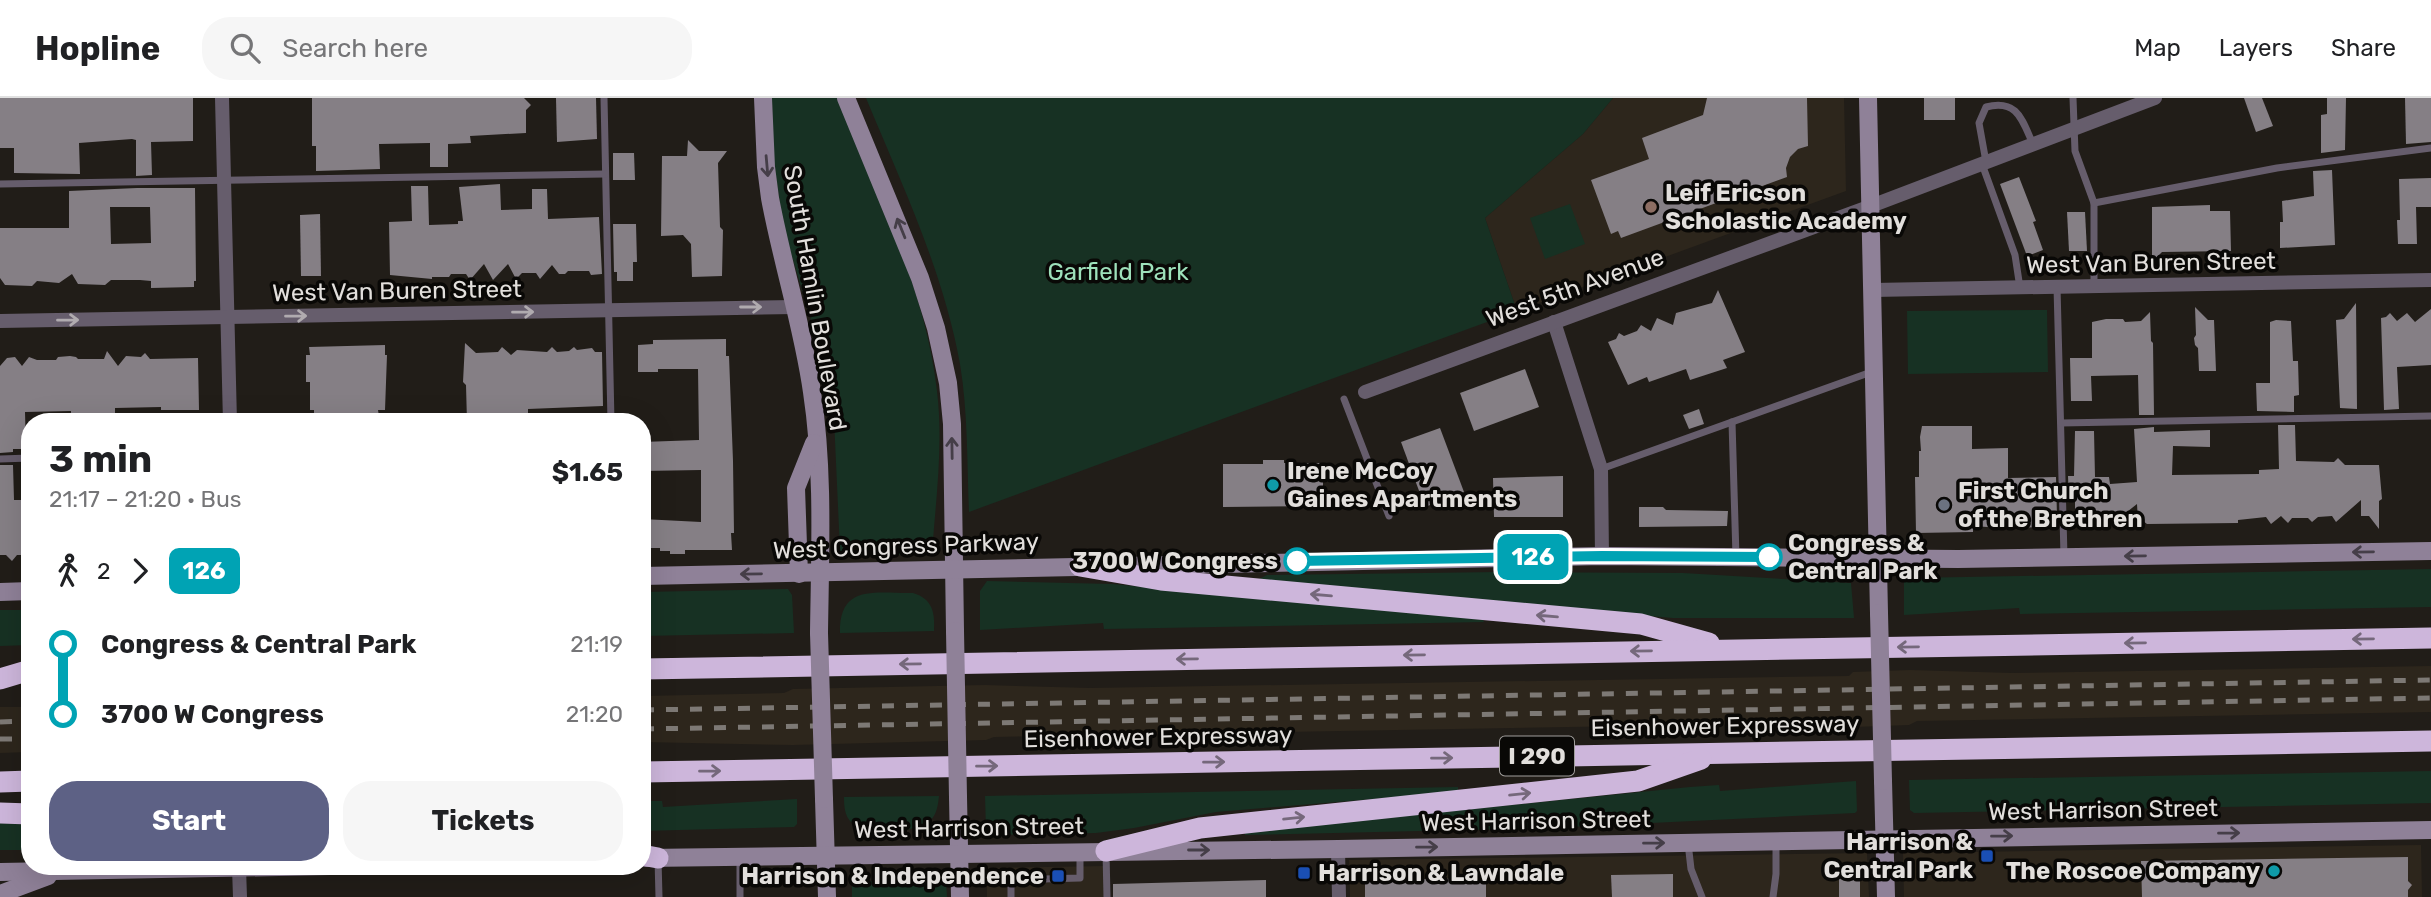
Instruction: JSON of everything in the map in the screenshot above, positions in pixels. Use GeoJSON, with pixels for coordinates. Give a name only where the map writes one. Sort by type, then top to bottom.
{"type":"FeatureCollection","features":[{"type":"Feature","properties":{"kind":"highway"},"geometry":{"type":"LineString","coordinates":[[1080,566],[1161,580],[1641,624],[1734,649]]}},
{"type":"Feature","properties":{"kind":"highway"},"geometry":{"type":"LineString","coordinates":[[651,668],[2431,638]]}},
{"type":"Feature","properties":{"kind":"highway"},"geometry":{"type":"LineString","coordinates":[[0,680],[21,673]]}},
{"type":"Feature","properties":{"kind":"highway"},"geometry":{"type":"LineString","coordinates":[[0,680],[21,680]]}},
{"type":"Feature","properties":{"kind":"highway","name":"Eisenhower Expressway"},"geometry":{"type":"LineString","coordinates":[[651,772],[2431,741]]}},
{"type":"Feature","properties":{"kind":"highway"},"geometry":{"type":"LineString","coordinates":[[1107,851],[1200,828],[1638,781],[1717,753]]}},
{"type":"Feature","properties":{"kind":"highway"},"geometry":{"type":"LineString","coordinates":[[0,782],[21,781]]}},
{"type":"Feature","properties":{"kind":"highway"},"geometry":{"type":"LineString","coordinates":[[0,813],[21,814]]}},
{"type":"Feature","properties":{"kind":"street"},"geometry":{"type":"LineString","coordinates":[[222,98],[230,413]]}},
{"type":"Feature","properties":{"kind":"street","name":"South Hamlin Boulevard"},"geometry":{"type":"LineString","coordinates":[[763,98],[770,198],[812,389],[817,436],[819,633],[827,897]]}},
{"type":"Feature","properties":{"kind":"street"},"geometry":{"type":"LineString","coordinates":[[846,98],[911,254],[936,328],[948,383],[952,424],[960,897]]}},
{"type":"Feature","properties":{"kind":"street"},"geometry":{"type":"LineString","coordinates":[[1868,98],[1886,897]]}},
{"type":"Feature","properties":{"kind":"street","name":"West 5th Avenue"},"geometry":{"type":"LineString","coordinates":[[1364,392],[1871,206],[2155,98]]}},
{"type":"Feature","properties":{"kind":"street","name":"West Van Buren Street"},"geometry":{"type":"LineString","coordinates":[[1873,290],[2431,280]]}},
{"type":"Feature","properties":{"kind":"street","name":"West Van Buren Street"},"geometry":{"type":"LineString","coordinates":[[0,321],[794,307]]}},
{"type":"Feature","properties":{"kind":"street"},"geometry":{"type":"LineString","coordinates":[[1554,322],[1601,469],[1602,556]]}},
{"type":"Feature","properties":{"kind":"street"},"geometry":{"type":"LineString","coordinates":[[799,574],[796,488],[817,436]]}},
{"type":"Feature","properties":{"kind":"street","name":"West Congress Parkway"},"geometry":{"type":"LineString","coordinates":[[651,576],[1602,556],[1877,559],[2431,551]]}},
{"type":"Feature","properties":{"kind":"street"},"geometry":{"type":"LineString","coordinates":[[0,592],[21,591]]}},
{"type":"Feature","properties":{"kind":"street","name":"West Harrison Street"},"geometry":{"type":"LineString","coordinates":[[651,857],[1338,849],[2431,830]]}},
{"type":"Feature","properties":{"kind":"street"},"geometry":{"type":"LineString","coordinates":[[1338,849],[1339,897]]}},
{"type":"Feature","properties":{"kind":"street"},"geometry":{"type":"LineString","coordinates":[[0,872],[21,872]]}},
{"type":"Feature","properties":{"kind":"street"},"geometry":{"type":"LineString","coordinates":[[0,894],[50,875]]}},
{"type":"Feature","properties":{"kind":"street"},"geometry":{"type":"LineString","coordinates":[[239,875],[240,897]]}},
{"type":"Feature","properties":{"kind":"lane"},"geometry":{"type":"LineString","coordinates":[[604,98],[611,413]]}},
{"type":"Feature","properties":{"kind":"lane"},"geometry":{"type":"LineString","coordinates":[[2073,98],[2075,151],[2094,202],[2094,286]]}},
{"type":"Feature","properties":{"kind":"lane"},"geometry":{"type":"LineString","coordinates":[[2020,288],[2015,254],[1984,163],[1979,123],[1986,107],[1998,104],[2009,106],[2019,115],[2034,144]]}},
{"type":"Feature","properties":{"kind":"lane"},"geometry":{"type":"LineString","coordinates":[[2094,202],[2277,168],[2431,148]]}},
{"type":"Feature","properties":{"kind":"lane"},"geometry":{"type":"LineString","coordinates":[[0,184],[605,174]]}},
{"type":"Feature","properties":{"kind":"lane"},"geometry":{"type":"LineString","coordinates":[[2057,287],[2064,557]]}},
{"type":"Feature","properties":{"kind":"lane"},"geometry":{"type":"LineString","coordinates":[[1601,469],[1874,371]]}},
{"type":"Feature","properties":{"kind":"lane"},"geometry":{"type":"LineString","coordinates":[[1344,399],[1389,516]]}},
{"type":"Feature","properties":{"kind":"lane"},"geometry":{"type":"LineString","coordinates":[[2061,423],[2431,416]]}},
{"type":"Feature","properties":{"kind":"lane"},"geometry":{"type":"LineString","coordinates":[[1732,422],[1736,556]]}},
{"type":"Feature","properties":{"kind":"lane"},"geometry":{"type":"LineString","coordinates":[[0,459],[21,458]]}},
{"type":"Feature","properties":{"kind":"lane"},"geometry":{"type":"LineString","coordinates":[[1773,897],[1776,840]]}},
{"type":"Feature","properties":{"kind":"lane"},"geometry":{"type":"LineString","coordinates":[[1688,842],[1691,869],[1702,897]]}},
{"type":"Feature","properties":{"kind":"lane"},"geometry":{"type":"LineString","coordinates":[[1011,897],[1011,880],[1080,878],[1080,851]]}},
{"type":"Feature","properties":{"kind":"lane"},"geometry":{"type":"LineString","coordinates":[[1107,851],[1107,897]]}},
{"type":"Feature","properties":{"kind":"lane"},"geometry":{"type":"LineString","coordinates":[[740,856],[740,897]]}},
{"type":"Feature","properties":{"kind":"lane"},"geometry":{"type":"LineString","coordinates":[[651,868],[659,897]]}},
{"type":"Feature","properties":{"kind":"shaded area","name":"Leif Ericson Scholastic Academy"},"geometry":{"type":"Polygon","coordinates":[[[1613,98],[1844,98],[1846,191],[1517,311],[1485,218],[1583,134],[1613,98]]]}},
{"type":"Feature","properties":{"kind":"shaded area"},"geometry":{"type":"Polygon","coordinates":[[[2431,666],[2431,712],[1917,721],[1909,725],[1853,727],[1749,724],[994,737],[986,740],[793,745],[651,742],[651,696],[784,693],[793,689],[985,685],[1090,688],[1849,676],[1853,672],[1910,670],[2012,673],[2431,666]]]}},
{"type":"Feature","properties":{"kind":"shaded area"},"geometry":{"type":"Polygon","coordinates":[[[0,707],[21,707],[21,752],[0,753],[0,707]]]}},
{"type":"Feature","properties":{"kind":"shaded area"},"geometry":{"type":"Polygon","coordinates":[[[2421,845],[2422,897],[1904,897],[1903,853],[2421,845]]]}},
{"type":"Feature","properties":{"kind":"shaded area"},"geometry":{"type":"Polygon","coordinates":[[[1867,853],[1869,897],[1350,897],[1349,860],[1867,853]]]}},
{"type":"Feature","properties":{"kind":"shaded area"},"geometry":{"type":"Polygon","coordinates":[[[1107,866],[1107,897],[987,897],[987,868],[1107,866]]]}},
{"type":"Feature","properties":{"kind":"green space"},"geometry":{"type":"Polygon","coordinates":[[[772,98],[837,98],[911,278],[931,352],[939,409],[939,465],[933,540],[932,548],[923,554],[849,556],[840,551],[834,418],[827,373],[784,230],[773,156],[772,98]]]}},
{"type":"Feature","properties":{"kind":"green space","name":"Garfield Park"},"geometry":{"type":"Polygon","coordinates":[[[866,98],[1613,98],[1583,134],[1485,218],[1517,311],[969,512],[964,400],[953,329],[920,228],[866,98]]]}},
{"type":"Feature","properties":{"kind":"green space"},"geometry":{"type":"Polygon","coordinates":[[[1570,204],[1585,244],[1545,259],[1530,218],[1570,204]]]}},
{"type":"Feature","properties":{"kind":"green space"},"geometry":{"type":"Polygon","coordinates":[[[2047,310],[2048,372],[1908,374],[1907,311],[2047,310]]]}},
{"type":"Feature","properties":{"kind":"green space"},"geometry":{"type":"Polygon","coordinates":[[[2431,569],[2431,607],[2020,614],[2019,608],[1904,615],[1904,582],[1910,578],[2431,569]]]}},
{"type":"Feature","properties":{"kind":"green space"},"geometry":{"type":"Polygon","coordinates":[[[1683,573],[1851,583],[1854,618],[1673,618],[1253,582],[1267,575],[1683,573]]]}},
{"type":"Feature","properties":{"kind":"green space"},"geometry":{"type":"Polygon","coordinates":[[[987,581],[1112,584],[1435,614],[1484,622],[1104,629],[1103,623],[980,630],[980,591],[987,581]]]}},
{"type":"Feature","properties":{"kind":"green space"},"geometry":{"type":"Polygon","coordinates":[[[788,589],[792,595],[794,633],[651,636],[651,592],[788,589]]]}},
{"type":"Feature","properties":{"kind":"green space"},"geometry":{"type":"Polygon","coordinates":[[[874,593],[913,593],[929,603],[934,618],[934,631],[840,633],[841,617],[853,599],[874,593]]]}},
{"type":"Feature","properties":{"kind":"green space"},"geometry":{"type":"Polygon","coordinates":[[[0,610],[21,610],[21,645],[0,646],[0,610]]]}},
{"type":"Feature","properties":{"kind":"green space"},"geometry":{"type":"Polygon","coordinates":[[[2431,771],[2431,803],[1914,813],[1910,810],[1909,780],[2431,771]]]}},
{"type":"Feature","properties":{"kind":"green space"},"geometry":{"type":"Polygon","coordinates":[[[1856,781],[1855,813],[1548,828],[1245,835],[1245,832],[1690,787],[1719,785],[1720,791],[1856,781]]]}},
{"type":"Feature","properties":{"kind":"green space"},"geometry":{"type":"Polygon","coordinates":[[[1458,787],[1458,792],[1216,812],[1096,833],[991,835],[986,829],[985,796],[1458,787]]]}},
{"type":"Feature","properties":{"kind":"green space"},"geometry":{"type":"Polygon","coordinates":[[[939,796],[936,812],[930,821],[916,828],[894,831],[872,831],[856,826],[847,817],[844,806],[844,797],[939,796]]]}},
{"type":"Feature","properties":{"kind":"green space"},"geometry":{"type":"Polygon","coordinates":[[[797,799],[797,824],[794,827],[651,831],[651,801],[662,801],[663,807],[797,799]]]}},
{"type":"Feature","properties":{"kind":"green space"},"geometry":{"type":"Polygon","coordinates":[[[0,823],[21,824],[21,850],[0,850],[0,823]]]}},
{"type":"Feature","properties":{"kind":"green space"},"geometry":{"type":"Polygon","coordinates":[[[852,881],[946,881],[947,897],[852,897],[852,881]]]}},
{"type":"Feature","properties":{"kind":"building"},"geometry":{"type":"Polygon","coordinates":[[[0,98],[193,98],[193,141],[151,142],[152,175],[136,176],[136,140],[132,139],[79,143],[80,174],[14,173],[14,148],[0,148],[0,98]]]}},
{"type":"Feature","properties":{"kind":"building"},"geometry":{"type":"Polygon","coordinates":[[[312,98],[524,98],[531,105],[526,110],[526,133],[470,136],[471,143],[448,144],[448,167],[430,167],[430,143],[379,144],[380,169],[316,171],[316,146],[312,146],[312,98]]]}},
{"type":"Feature","properties":{"kind":"building"},"geometry":{"type":"Polygon","coordinates":[[[556,98],[596,98],[597,139],[557,142],[556,98]]]}},
{"type":"Feature","properties":{"kind":"building"},"geometry":{"type":"Polygon","coordinates":[[[1707,98],[1807,98],[1808,146],[1798,149],[1790,157],[1786,168],[1787,177],[1621,238],[1618,231],[1611,234],[1591,180],[1649,159],[1642,138],[1703,115],[1707,98]]]}},
{"type":"Feature","properties":{"kind":"building"},"geometry":{"type":"Polygon","coordinates":[[[1924,98],[1955,98],[1955,120],[1924,120],[1924,98]]]}},
{"type":"Feature","properties":{"kind":"building"},"geometry":{"type":"Polygon","coordinates":[[[2244,98],[2262,98],[2273,126],[2256,132],[2244,98]]]}},
{"type":"Feature","properties":{"kind":"building"},"geometry":{"type":"Polygon","coordinates":[[[2327,98],[2346,98],[2345,150],[2321,153],[2321,115],[2327,114],[2327,98]]]}},
{"type":"Feature","properties":{"kind":"building"},"geometry":{"type":"Polygon","coordinates":[[[2405,98],[2431,98],[2431,142],[2406,144],[2405,98]]]}},
{"type":"Feature","properties":{"kind":"building"},"geometry":{"type":"Polygon","coordinates":[[[688,140],[699,151],[727,151],[718,163],[720,227],[723,230],[722,276],[692,277],[691,244],[683,235],[661,236],[662,156],[687,156],[688,140]]]}},
{"type":"Feature","properties":{"kind":"building"},"geometry":{"type":"Polygon","coordinates":[[[613,153],[634,153],[635,180],[613,180],[613,153]]]}},
{"type":"Feature","properties":{"kind":"building"},"geometry":{"type":"Polygon","coordinates":[[[2332,170],[2335,245],[2280,248],[2282,201],[2314,196],[2313,171],[2332,170]]]}},
{"type":"Feature","properties":{"kind":"building"},"geometry":{"type":"Polygon","coordinates":[[[2019,177],[2036,221],[2033,222],[2043,250],[2027,256],[2000,184],[2019,177]]]}},
{"type":"Feature","properties":{"kind":"building"},"geometry":{"type":"Polygon","coordinates":[[[2431,178],[2431,207],[2416,207],[2417,244],[2398,244],[2399,179],[2431,178]]]}},
{"type":"Feature","properties":{"kind":"building"},"geometry":{"type":"Polygon","coordinates":[[[500,184],[501,210],[532,209],[532,189],[547,189],[548,219],[599,217],[602,274],[568,271],[559,274],[552,265],[540,279],[536,273],[522,273],[516,279],[508,264],[493,280],[484,264],[470,280],[466,274],[451,274],[449,277],[432,279],[390,275],[389,222],[412,221],[411,186],[428,186],[429,225],[458,224],[458,221],[463,221],[459,187],[500,184]]]}},
{"type":"Feature","properties":{"kind":"building"},"geometry":{"type":"Polygon","coordinates":[[[195,188],[194,287],[151,288],[151,281],[140,280],[111,280],[105,285],[78,284],[72,274],[59,283],[37,281],[32,286],[5,285],[0,278],[0,228],[69,228],[69,191],[195,188]],[[110,207],[111,244],[151,243],[150,207],[110,207]]]}},
{"type":"Feature","properties":{"kind":"building"},"geometry":{"type":"Polygon","coordinates":[[[2210,205],[2210,211],[2230,211],[2231,251],[2162,252],[2152,262],[2152,207],[2210,205]]]}},
{"type":"Feature","properties":{"kind":"building"},"geometry":{"type":"Polygon","coordinates":[[[2067,212],[2085,212],[2087,251],[2069,251],[2067,212]]]}},
{"type":"Feature","properties":{"kind":"building"},"geometry":{"type":"Polygon","coordinates":[[[320,214],[321,276],[301,276],[300,215],[320,214]]]}},
{"type":"Feature","properties":{"kind":"building"},"geometry":{"type":"Polygon","coordinates":[[[613,224],[636,224],[637,262],[633,262],[633,281],[617,281],[617,272],[614,272],[613,224]]]}},
{"type":"Feature","properties":{"kind":"building"},"geometry":{"type":"Polygon","coordinates":[[[1718,290],[1745,352],[1723,360],[1727,368],[1690,380],[1686,369],[1649,382],[1647,377],[1628,385],[1608,342],[1616,339],[1619,333],[1624,336],[1637,331],[1641,325],[1651,331],[1657,318],[1673,325],[1676,313],[1712,303],[1718,290]]]}},
{"type":"Feature","properties":{"kind":"building"},"geometry":{"type":"Polygon","coordinates":[[[2356,303],[2357,409],[2340,408],[2336,320],[2344,319],[2356,303]]]}},
{"type":"Feature","properties":{"kind":"building"},"geometry":{"type":"Polygon","coordinates":[[[2195,307],[2208,320],[2214,320],[2216,371],[2199,371],[2198,348],[2194,338],[2195,307]]]}},
{"type":"Feature","properties":{"kind":"building"},"geometry":{"type":"Polygon","coordinates":[[[2431,309],[2431,365],[2397,367],[2399,409],[2384,410],[2381,318],[2390,313],[2397,321],[2407,313],[2415,322],[2431,309]]]}},
{"type":"Feature","properties":{"kind":"building"},"geometry":{"type":"Polygon","coordinates":[[[2150,312],[2154,415],[2139,415],[2138,375],[2091,376],[2092,401],[2071,401],[2070,358],[2092,358],[2092,322],[2106,319],[2141,321],[2150,312]]]}},
{"type":"Feature","properties":{"kind":"building"},"geometry":{"type":"Polygon","coordinates":[[[2291,321],[2293,361],[2298,361],[2299,395],[2294,396],[2294,412],[2257,411],[2256,383],[2270,383],[2270,322],[2291,321]]]}},
{"type":"Feature","properties":{"kind":"building"},"geometry":{"type":"Polygon","coordinates":[[[726,339],[733,461],[732,550],[685,550],[685,554],[670,554],[670,551],[651,548],[651,519],[701,522],[701,470],[651,471],[651,442],[699,440],[698,369],[638,372],[638,345],[653,344],[653,340],[726,339]]]}},
{"type":"Feature","properties":{"kind":"building"},"geometry":{"type":"Polygon","coordinates":[[[465,343],[476,353],[498,352],[502,347],[511,355],[517,350],[547,352],[552,347],[557,352],[569,351],[574,347],[577,350],[592,348],[595,352],[602,352],[603,406],[528,409],[528,413],[467,413],[466,385],[463,382],[465,343]]]}},
{"type":"Feature","properties":{"kind":"building"},"geometry":{"type":"Polygon","coordinates":[[[385,345],[385,410],[378,410],[378,413],[314,413],[314,410],[310,410],[310,382],[306,382],[306,355],[310,355],[309,347],[385,345]]]}},
{"type":"Feature","properties":{"kind":"building"},"geometry":{"type":"Polygon","coordinates":[[[107,351],[118,366],[126,356],[141,357],[145,353],[150,359],[198,358],[199,410],[161,410],[161,407],[115,408],[115,413],[25,412],[21,413],[21,449],[0,453],[0,366],[7,358],[15,357],[22,366],[29,357],[37,360],[56,360],[58,357],[70,356],[78,359],[104,359],[107,351]]]}},
{"type":"Feature","properties":{"kind":"building"},"geometry":{"type":"Polygon","coordinates":[[[1525,369],[1539,407],[1474,431],[1460,393],[1525,369]]]}},
{"type":"Feature","properties":{"kind":"building"},"geometry":{"type":"Polygon","coordinates":[[[1699,409],[1704,424],[1689,429],[1683,415],[1699,409]]]}},
{"type":"Feature","properties":{"kind":"building"},"geometry":{"type":"Polygon","coordinates":[[[2278,425],[2295,425],[2296,461],[2334,462],[2338,458],[2345,465],[2379,465],[2382,499],[2379,501],[2379,529],[2369,516],[2361,516],[2361,500],[2336,522],[2332,516],[2318,517],[2312,522],[2308,518],[2292,518],[2288,523],[2281,516],[2271,524],[2266,517],[2238,520],[2238,523],[2147,524],[2138,521],[2137,504],[2108,527],[2084,527],[2085,522],[2075,522],[2075,495],[2069,502],[2068,476],[2074,476],[2075,431],[2094,431],[2095,477],[2109,477],[2110,484],[2137,482],[2134,429],[2154,427],[2154,432],[2210,430],[2210,447],[2173,446],[2172,475],[2259,474],[2259,470],[2279,469],[2278,425]]]}},
{"type":"Feature","properties":{"kind":"building"},"geometry":{"type":"Polygon","coordinates":[[[1922,426],[1972,426],[1972,449],[2008,448],[2008,478],[2056,477],[2057,517],[2050,525],[2043,527],[1973,526],[1973,532],[1916,533],[1915,477],[1919,477],[1922,426]]]}},
{"type":"Feature","properties":{"kind":"building"},"geometry":{"type":"Polygon","coordinates":[[[1440,428],[1464,492],[1425,507],[1401,442],[1440,428]]]}},
{"type":"Feature","properties":{"kind":"building","name":"Irene McCoy Gaines Apartments"},"geometry":{"type":"Polygon","coordinates":[[[1263,460],[1323,463],[1323,506],[1223,507],[1223,464],[1263,464],[1263,460]]]}},
{"type":"Feature","properties":{"kind":"building"},"geometry":{"type":"Polygon","coordinates":[[[0,465],[13,465],[14,500],[21,500],[21,555],[17,555],[12,561],[6,555],[0,555],[0,465]]]}},
{"type":"Feature","properties":{"kind":"building"},"geometry":{"type":"Polygon","coordinates":[[[1563,476],[1563,517],[1494,517],[1493,478],[1563,476]]]}},
{"type":"Feature","properties":{"kind":"building"},"geometry":{"type":"Polygon","coordinates":[[[1639,507],[1728,511],[1727,526],[1639,527],[1639,507]]]}},
{"type":"Feature","properties":{"kind":"building","name":"The Roscoe Company"},"geometry":{"type":"Polygon","coordinates":[[[2408,857],[2408,881],[2412,885],[2408,890],[2408,897],[2142,897],[2141,861],[2408,857]]]}},
{"type":"Feature","properties":{"kind":"building"},"geometry":{"type":"Polygon","coordinates":[[[1855,871],[1860,876],[1860,897],[1839,897],[1839,872],[1855,871]]]}},
{"type":"Feature","properties":{"kind":"building"},"geometry":{"type":"Polygon","coordinates":[[[1673,874],[1673,897],[1612,897],[1611,875],[1673,874]]]}},
{"type":"Feature","properties":{"kind":"building"},"geometry":{"type":"Polygon","coordinates":[[[1486,878],[1486,897],[1365,897],[1365,880],[1486,878]]]}},
{"type":"Feature","properties":{"kind":"building"},"geometry":{"type":"Polygon","coordinates":[[[1266,880],[1266,897],[1113,897],[1113,884],[1266,880]]]}},
{"type":"Feature","properties":{"kind":"railway"},"geometry":{"type":"LineString","coordinates":[[651,710],[2431,680]]}},
{"type":"Feature","properties":{"kind":"railway"},"geometry":{"type":"LineString","coordinates":[[651,729],[2431,698]]}},
{"type":"Feature","properties":{"kind":"railway"},"geometry":{"type":"LineString","coordinates":[[0,722],[21,721]]}},
{"type":"Feature","properties":{"kind":"railway"},"geometry":{"type":"LineString","coordinates":[[0,739],[21,739]]}},
{"type":"Feature","properties":{"kind":"bus line","name":"126"},"geometry":{"type":"LineString","coordinates":[[1297,561],[1602,556],[1769,557]]}},
{"type":"Feature","properties":{"kind":"place","name":"Leif Ericson Scholastic Academy"},"geometry":{"type":"Point","coordinates":[1651,207]}},
{"type":"Feature","properties":{"kind":"place","name":"Irene McCoy Gaines Apartments"},"geometry":{"type":"Point","coordinates":[1273,485]}},
{"type":"Feature","properties":{"kind":"place","name":"First Church of the Brethren"},"geometry":{"type":"Point","coordinates":[1944,505]}},
{"type":"Feature","properties":{"kind":"place","name":"Congress & Central Park"},"geometry":{"type":"Point","coordinates":[1769,557]}},
{"type":"Feature","properties":{"kind":"place","name":"3700 W Congress"},"geometry":{"type":"Point","coordinates":[1297,561]}},
{"type":"Feature","properties":{"kind":"place","name":"Harrison & Central Park"},"geometry":{"type":"Point","coordinates":[1987,856]}},
{"type":"Feature","properties":{"kind":"place","name":"The Roscoe Company"},"geometry":{"type":"Point","coordinates":[2274,871]}},
{"type":"Feature","properties":{"kind":"place","name":"Harrison & Lawndale"},"geometry":{"type":"Point","coordinates":[1304,873]}},
{"type":"Feature","properties":{"kind":"place","name":"Harrison & Independence"},"geometry":{"type":"Point","coordinates":[1058,876]}}]}
